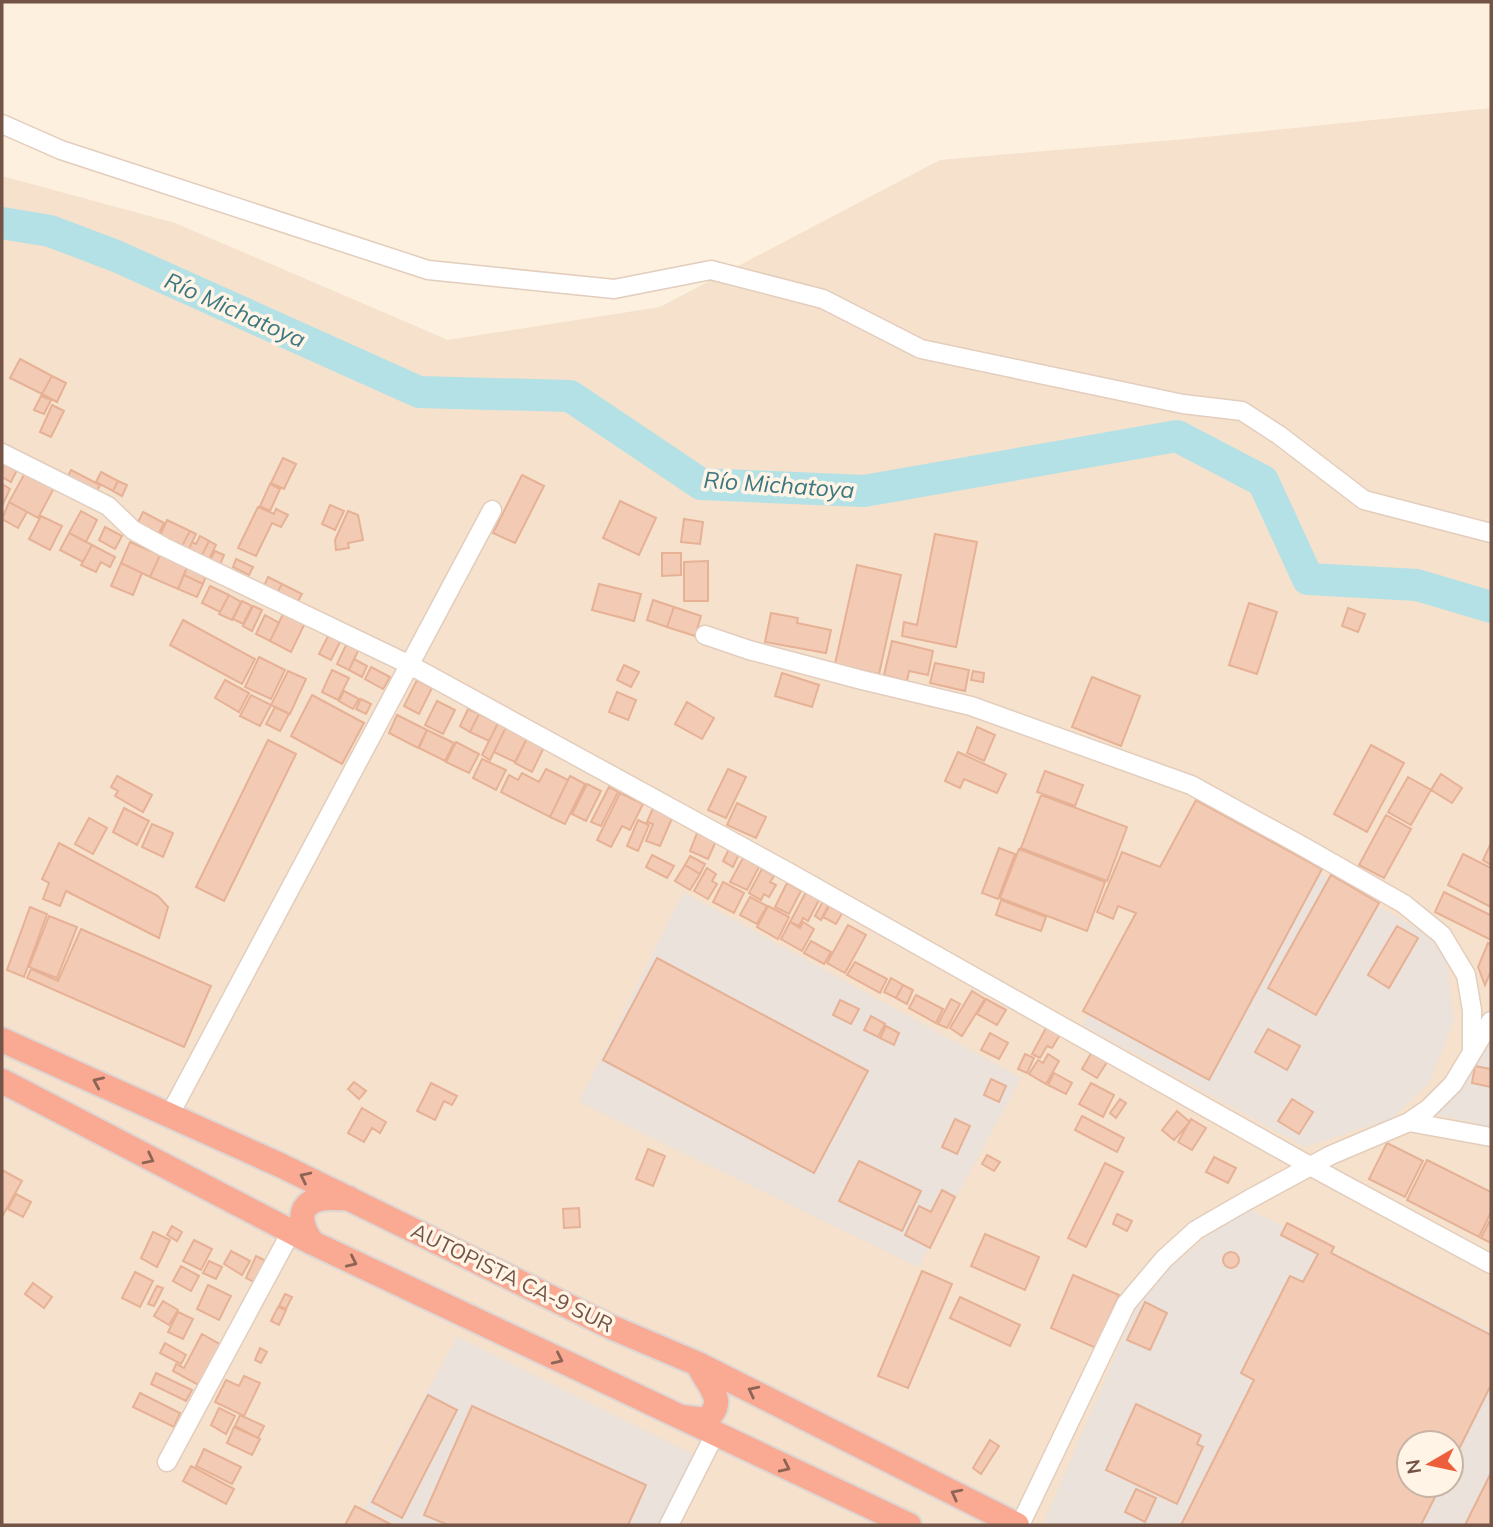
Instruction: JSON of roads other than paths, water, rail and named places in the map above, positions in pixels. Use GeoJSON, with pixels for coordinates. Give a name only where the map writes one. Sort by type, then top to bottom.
{"type":"FeatureCollection","features":[{"type":"Feature","properties":{"kind":"highway","name":"AUTOPISTA CA-9 SUR"},"geometry":{"type":"LineString","coordinates":[[2,1040],[170,1114],[349,1198],[611,1327],[698,1363],[1018,1525]]}},
{"type":"Feature","properties":{"kind":"highway"},"geometry":{"type":"LineString","coordinates":[[2,1082],[313,1244],[909,1525]]}},
{"type":"Feature","properties":{"kind":"highway"},"geometry":{"type":"LineString","coordinates":[[313,1244],[302,1226],[307,1207],[323,1199],[349,1198]]}},
{"type":"Feature","properties":{"kind":"highway"},"geometry":{"type":"LineString","coordinates":[[677,1417],[705,1420],[715,1410],[715,1394],[698,1363]]}},
{"type":"Feature","properties":{"kind":"street"},"geometry":{"type":"LineString","coordinates":[[2,124],[61,150],[428,271],[614,289],[710,270],[823,299],[922,349],[1182,404],[1242,411],[1279,435],[1364,500],[1491,533]]}},
{"type":"Feature","properties":{"kind":"street"},"geometry":{"type":"LineString","coordinates":[[2,453],[108,506],[133,530],[164,547],[410,665],[788,872],[1310,1166],[1491,1264]]}},
{"type":"Feature","properties":{"kind":"street"},"geometry":{"type":"LineString","coordinates":[[170,1114],[492,510]]}},
{"type":"Feature","properties":{"kind":"street"},"geometry":{"type":"LineString","coordinates":[[705,635],[749,650],[971,706],[1191,785],[1404,904],[1442,935],[1466,975],[1472,1010],[1472,1051]]}},
{"type":"Feature","properties":{"kind":"street"},"geometry":{"type":"LineString","coordinates":[[1018,1525],[1126,1304],[1164,1259],[1196,1230],[1331,1154],[1409,1122],[1428,1110],[1453,1084],[1491,1021]]}},
{"type":"Feature","properties":{"kind":"street"},"geometry":{"type":"LineString","coordinates":[[1409,1122],[1491,1137]]}},
{"type":"Feature","properties":{"kind":"street"},"geometry":{"type":"LineString","coordinates":[[167,1462],[291,1232]]}},
{"type":"Feature","properties":{"kind":"street"},"geometry":{"type":"LineString","coordinates":[[669,1525],[715,1434]]}},
{"type":"Feature","properties":{"kind":"waterway","name":"Río Michatoya"},"geometry":{"type":"LineString","coordinates":[[2,223],[50,231],[116,256],[419,392],[570,396],[701,484],[864,491],[1177,436],[1263,481],[1308,579],[1417,585],[1491,607]]}}]}
